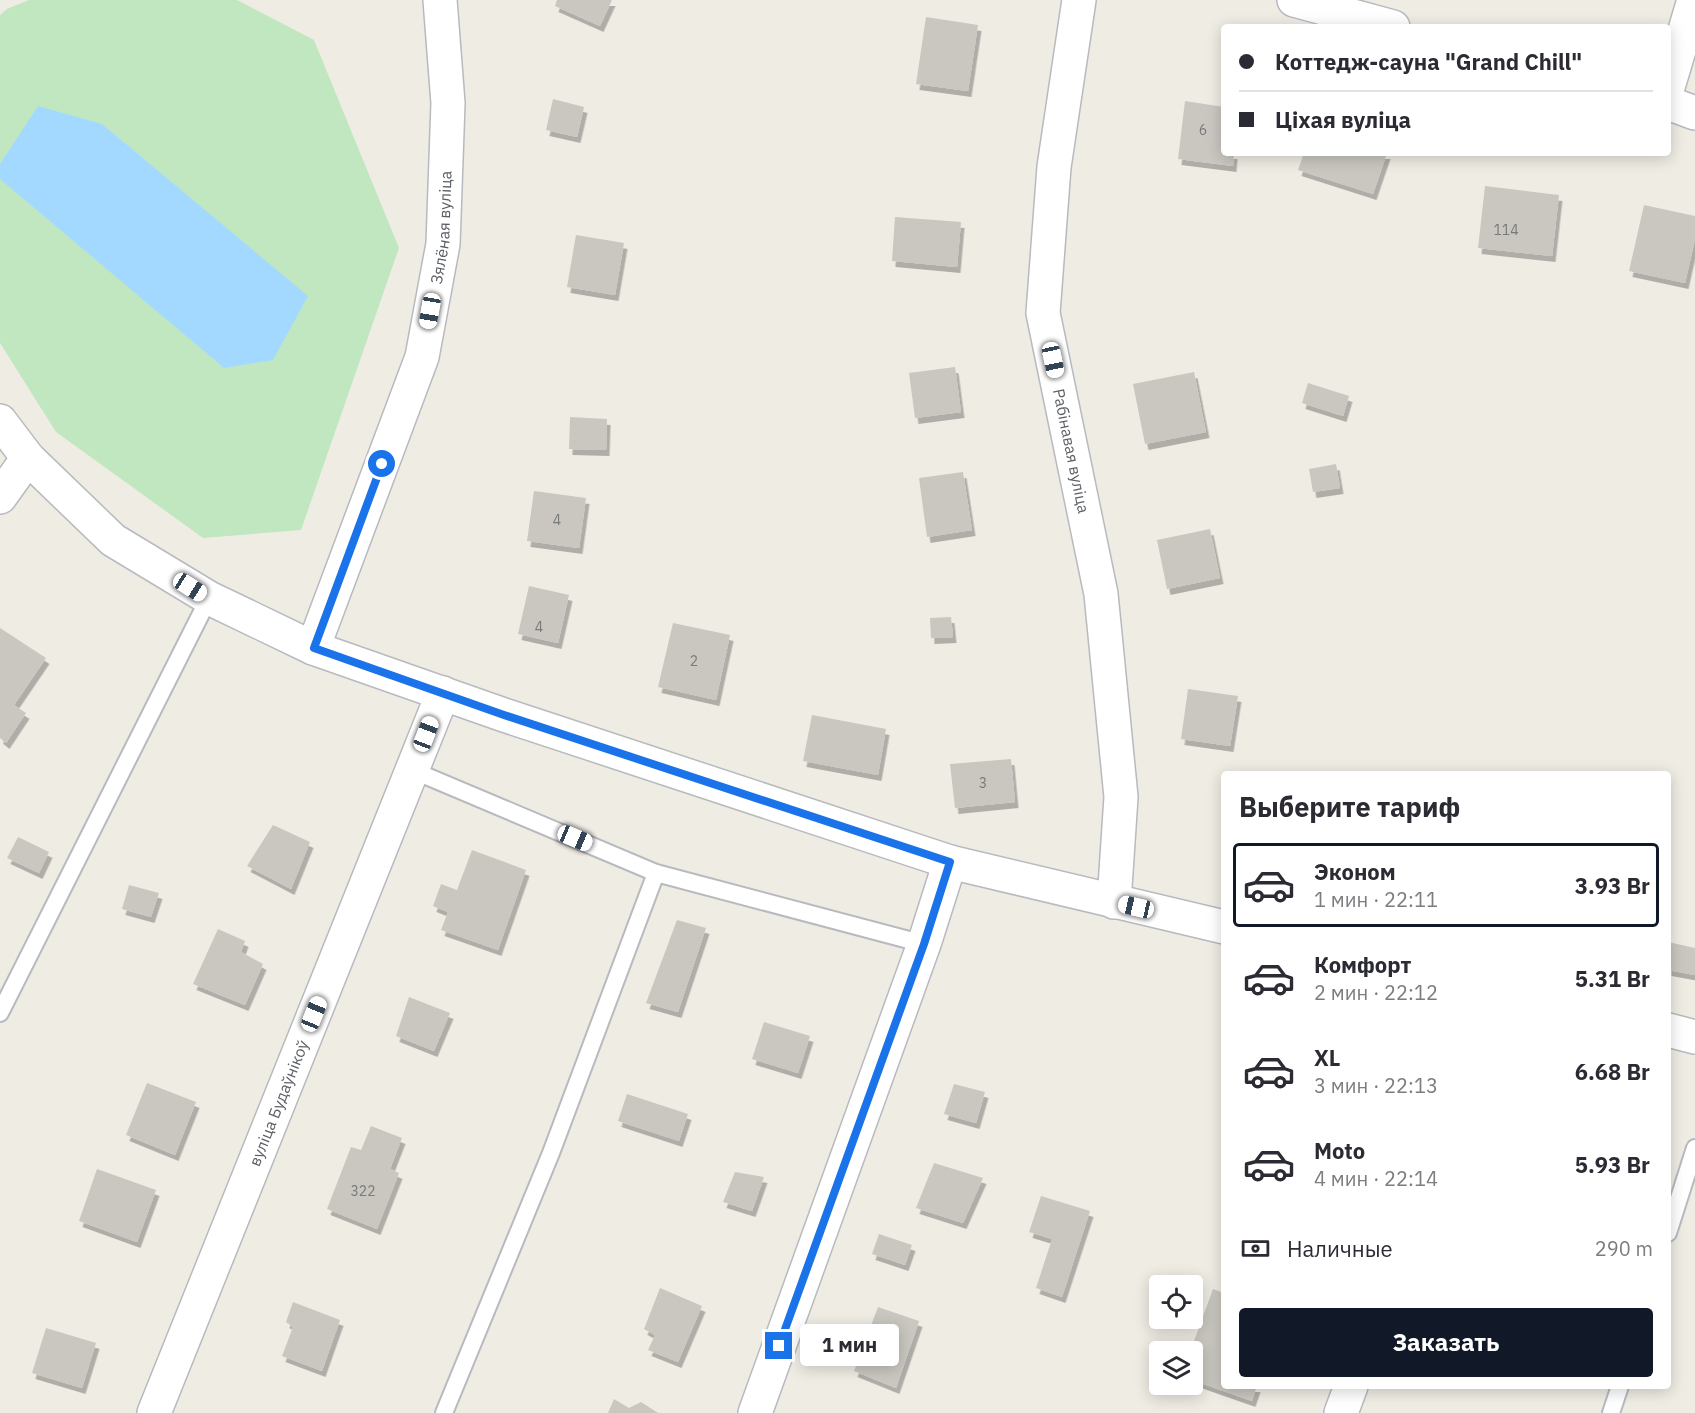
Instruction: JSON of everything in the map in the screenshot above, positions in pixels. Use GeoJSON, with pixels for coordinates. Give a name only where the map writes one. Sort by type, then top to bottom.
{"type":"FeatureCollection","features":[{"type":"Feature","properties":{"kind":"street","name":"Зялёная вуліца"},"geometry":{"type":"LineString","coordinates":[[314,648],[422,357],[443,244],[448,103],[440,0]]}},
{"type":"Feature","properties":{"kind":"street","name":"Рабінавая вуліца"},"geometry":{"type":"LineString","coordinates":[[1079,0],[1054,167],[1043,313],[1101,594],[1121,797],[1114,902]]}},
{"type":"Feature","properties":{"kind":"street"},"geometry":{"type":"LineString","coordinates":[[1294,0],[1382,24]]}},
{"type":"Feature","properties":{"kind":"street"},"geometry":{"type":"LineString","coordinates":[[1671,77],[1694,0]]}},
{"type":"Feature","properties":{"kind":"street"},"geometry":{"type":"LineString","coordinates":[[1671,104],[1695,113]]}},
{"type":"Feature","properties":{"kind":"street"},"geometry":{"type":"LineString","coordinates":[[0,422],[28,458],[114,540],[209,598],[314,648],[950,862],[1221,926]]}},
{"type":"Feature","properties":{"kind":"street"},"geometry":{"type":"LineString","coordinates":[[0,497],[28,458]]}},
{"type":"Feature","properties":{"kind":"street","name":"вуліца Будаўнікоў"},"geometry":{"type":"LineString","coordinates":[[154,1413],[443,693]]}},
{"type":"Feature","properties":{"kind":"street"},"geometry":{"type":"LineString","coordinates":[[755,1413],[924,944],[950,862]]}},
{"type":"Feature","properties":{"kind":"street"},"geometry":{"type":"LineString","coordinates":[[1671,1031],[1695,1037]]}},
{"type":"Feature","properties":{"kind":"street"},"geometry":{"type":"LineString","coordinates":[[1341,1413],[1350,1389]]}},
{"type":"Feature","properties":{"kind":"lane"},"geometry":{"type":"LineString","coordinates":[[0,1013],[209,598]]}},
{"type":"Feature","properties":{"kind":"lane"},"geometry":{"type":"LineString","coordinates":[[412,770],[656,873],[924,944]]}},
{"type":"Feature","properties":{"kind":"lane"},"geometry":{"type":"LineString","coordinates":[[444,1413],[551,1153],[656,873]]}},
{"type":"Feature","properties":{"kind":"lane"},"geometry":{"type":"LineString","coordinates":[[1671,1224],[1695,1148]]}},
{"type":"Feature","properties":{"kind":"lane"},"geometry":{"type":"LineString","coordinates":[[1611,1413],[1619,1389]]}},
{"type":"Feature","properties":{"kind":"green space"},"geometry":{"type":"Polygon","coordinates":[[[29,0],[237,0],[314,40],[399,248],[301,530],[203,538],[56,432],[0,343],[0,15],[7,9],[29,0]]]}},
{"type":"Feature","properties":{"kind":"water"},"geometry":{"type":"Polygon","coordinates":[[[38,106],[102,124],[308,296],[273,360],[224,368],[0,179],[0,164],[38,106]]]}},
{"type":"Feature","properties":{"kind":"building"},"geometry":{"type":"Polygon","coordinates":[[[557,0],[612,0],[600,26],[555,6],[557,0]]]}},
{"type":"Feature","properties":{"kind":"building"},"geometry":{"type":"Polygon","coordinates":[[[926,17],[978,25],[968,91],[916,84],[926,17]]]}},
{"type":"Feature","properties":{"kind":"building"},"geometry":{"type":"Polygon","coordinates":[[[553,99],[584,107],[577,137],[546,130],[553,99]]]}},
{"type":"Feature","properties":{"kind":"building"},"geometry":{"type":"Polygon","coordinates":[[[1185,101],[1221,107],[1221,156],[1234,156],[1233,166],[1178,159],[1185,101]]]}},
{"type":"Feature","properties":{"kind":"building"},"geometry":{"type":"Polygon","coordinates":[[[1303,156],[1386,156],[1373,194],[1298,170],[1303,156]]]}},
{"type":"Feature","properties":{"kind":"building"},"geometry":{"type":"Polygon","coordinates":[[[1485,186],[1559,195],[1552,256],[1478,248],[1485,186]]]}},
{"type":"Feature","properties":{"kind":"building"},"geometry":{"type":"Polygon","coordinates":[[[1644,205],[1695,216],[1695,239],[1685,283],[1629,271],[1644,205]]]}},
{"type":"Feature","properties":{"kind":"building"},"geometry":{"type":"Polygon","coordinates":[[[895,217],[961,222],[957,267],[892,261],[895,217]]]}},
{"type":"Feature","properties":{"kind":"building"},"geometry":{"type":"Polygon","coordinates":[[[576,235],[624,243],[615,295],[567,287],[576,235]]]}},
{"type":"Feature","properties":{"kind":"building"},"geometry":{"type":"Polygon","coordinates":[[[955,367],[961,412],[915,418],[909,373],[955,367]]]}},
{"type":"Feature","properties":{"kind":"building"},"geometry":{"type":"Polygon","coordinates":[[[1194,372],[1206,432],[1145,444],[1133,384],[1194,372]]]}},
{"type":"Feature","properties":{"kind":"building"},"geometry":{"type":"Polygon","coordinates":[[[1308,383],[1349,396],[1343,416],[1302,403],[1308,383]]]}},
{"type":"Feature","properties":{"kind":"building"},"geometry":{"type":"Polygon","coordinates":[[[570,417],[607,419],[606,450],[569,449],[570,417]]]}},
{"type":"Feature","properties":{"kind":"building"},"geometry":{"type":"Polygon","coordinates":[[[1336,464],[1340,488],[1313,492],[1309,469],[1336,464]]]}},
{"type":"Feature","properties":{"kind":"building"},"geometry":{"type":"Polygon","coordinates":[[[963,472],[972,530],[927,537],[919,478],[963,472]]]}},
{"type":"Feature","properties":{"kind":"building"},"geometry":{"type":"Polygon","coordinates":[[[534,491],[586,498],[579,548],[527,541],[534,491]]]}},
{"type":"Feature","properties":{"kind":"building"},"geometry":{"type":"Polygon","coordinates":[[[1210,529],[1220,578],[1167,589],[1157,540],[1210,529]]]}},
{"type":"Feature","properties":{"kind":"building"},"geometry":{"type":"Polygon","coordinates":[[[529,586],[569,595],[558,643],[518,634],[529,586]]]}},
{"type":"Feature","properties":{"kind":"building"},"geometry":{"type":"Polygon","coordinates":[[[951,617],[953,637],[931,638],[930,618],[951,617]]]}},
{"type":"Feature","properties":{"kind":"building"},"geometry":{"type":"Polygon","coordinates":[[[673,623],[730,635],[716,700],[658,687],[673,623]]]}},
{"type":"Feature","properties":{"kind":"building"},"geometry":{"type":"Polygon","coordinates":[[[0,628],[46,658],[14,705],[26,713],[6,743],[0,738],[0,628]]]}},
{"type":"Feature","properties":{"kind":"building"},"geometry":{"type":"Polygon","coordinates":[[[1188,689],[1238,696],[1230,746],[1181,739],[1188,689]]]}},
{"type":"Feature","properties":{"kind":"building"},"geometry":{"type":"Polygon","coordinates":[[[812,715],[886,729],[878,775],[803,761],[812,715]]]}},
{"type":"Feature","properties":{"kind":"building"},"geometry":{"type":"Polygon","coordinates":[[[1011,759],[1015,802],[955,808],[950,764],[1011,759]]]}},
{"type":"Feature","properties":{"kind":"building"},"geometry":{"type":"Polygon","coordinates":[[[273,825],[310,842],[291,889],[247,866],[273,825]]]}},
{"type":"Feature","properties":{"kind":"building"},"geometry":{"type":"Polygon","coordinates":[[[18,837],[49,852],[39,873],[7,858],[18,837]]]}},
{"type":"Feature","properties":{"kind":"building"},"geometry":{"type":"Polygon","coordinates":[[[472,850],[526,870],[498,950],[441,930],[448,912],[433,906],[441,884],[457,890],[472,850]]]}},
{"type":"Feature","properties":{"kind":"building"},"geometry":{"type":"Polygon","coordinates":[[[129,885],[159,893],[151,917],[122,909],[129,885]]]}},
{"type":"Feature","properties":{"kind":"building"},"geometry":{"type":"Polygon","coordinates":[[[677,920],[706,928],[678,1012],[646,1003],[677,920]]]}},
{"type":"Feature","properties":{"kind":"building"},"geometry":{"type":"Polygon","coordinates":[[[218,929],[245,941],[241,952],[263,964],[245,1005],[193,984],[218,929]]]}},
{"type":"Feature","properties":{"kind":"building"},"geometry":{"type":"Polygon","coordinates":[[[1671,943],[1695,948],[1695,975],[1671,971],[1671,943]]]}},
{"type":"Feature","properties":{"kind":"building"},"geometry":{"type":"Polygon","coordinates":[[[409,997],[450,1013],[434,1051],[396,1036],[409,997]]]}},
{"type":"Feature","properties":{"kind":"building"},"geometry":{"type":"Polygon","coordinates":[[[764,1022],[810,1036],[798,1073],[752,1059],[764,1022]]]}},
{"type":"Feature","properties":{"kind":"building"},"geometry":{"type":"Polygon","coordinates":[[[147,1083],[196,1102],[175,1155],[126,1135],[147,1083]]]}},
{"type":"Feature","properties":{"kind":"building"},"geometry":{"type":"Polygon","coordinates":[[[954,1084],[985,1092],[976,1123],[944,1114],[954,1084]]]}},
{"type":"Feature","properties":{"kind":"building"},"geometry":{"type":"Polygon","coordinates":[[[627,1094],[688,1114],[679,1141],[618,1121],[627,1094]]]}},
{"type":"Feature","properties":{"kind":"building"},"geometry":{"type":"Polygon","coordinates":[[[371,1126],[402,1138],[390,1169],[399,1173],[377,1229],[327,1209],[351,1147],[361,1150],[371,1126]]]}},
{"type":"Feature","properties":{"kind":"building"},"geometry":{"type":"Polygon","coordinates":[[[934,1163],[983,1178],[963,1223],[916,1208],[934,1163]]]}},
{"type":"Feature","properties":{"kind":"building"},"geometry":{"type":"Polygon","coordinates":[[[97,1169],[156,1190],[137,1242],[79,1221],[97,1169]]]}},
{"type":"Feature","properties":{"kind":"building"},"geometry":{"type":"Polygon","coordinates":[[[735,1172],[764,1177],[752,1211],[723,1202],[735,1172]]]}},
{"type":"Feature","properties":{"kind":"building"},"geometry":{"type":"Polygon","coordinates":[[[1041,1196],[1090,1211],[1062,1297],[1036,1288],[1052,1239],[1029,1232],[1041,1196]]]}},
{"type":"Feature","properties":{"kind":"building"},"geometry":{"type":"Polygon","coordinates":[[[879,1234],[912,1245],[905,1265],[872,1254],[879,1234]]]}},
{"type":"Feature","properties":{"kind":"building"},"geometry":{"type":"Polygon","coordinates":[[[660,1288],[702,1306],[678,1362],[648,1350],[655,1335],[644,1329],[660,1288]]]}},
{"type":"Feature","properties":{"kind":"building"},"geometry":{"type":"Polygon","coordinates":[[[1213,1289],[1221,1292],[1221,1389],[1256,1389],[1252,1401],[1203,1384],[1203,1341],[1194,1341],[1198,1329],[1203,1329],[1203,1316],[1213,1289]]]}},
{"type":"Feature","properties":{"kind":"building"},"geometry":{"type":"Polygon","coordinates":[[[293,1302],[340,1320],[322,1371],[282,1356],[293,1327],[286,1322],[293,1302]]]}},
{"type":"Feature","properties":{"kind":"building"},"geometry":{"type":"Polygon","coordinates":[[[878,1307],[919,1321],[896,1388],[854,1371],[878,1307]]]}},
{"type":"Feature","properties":{"kind":"building"},"geometry":{"type":"Polygon","coordinates":[[[46,1328],[96,1343],[82,1388],[32,1373],[46,1328]]]}},
{"type":"Feature","properties":{"kind":"building"},"geometry":{"type":"Polygon","coordinates":[[[614,1399],[629,1408],[641,1402],[658,1413],[608,1413],[614,1399]]]}},
{"type":"Feature","properties":{"kind":"route"},"geometry":{"type":"LineString","coordinates":[[382,464],[314,648],[504,715],[950,862],[924,944],[779,1346]]}}]}
